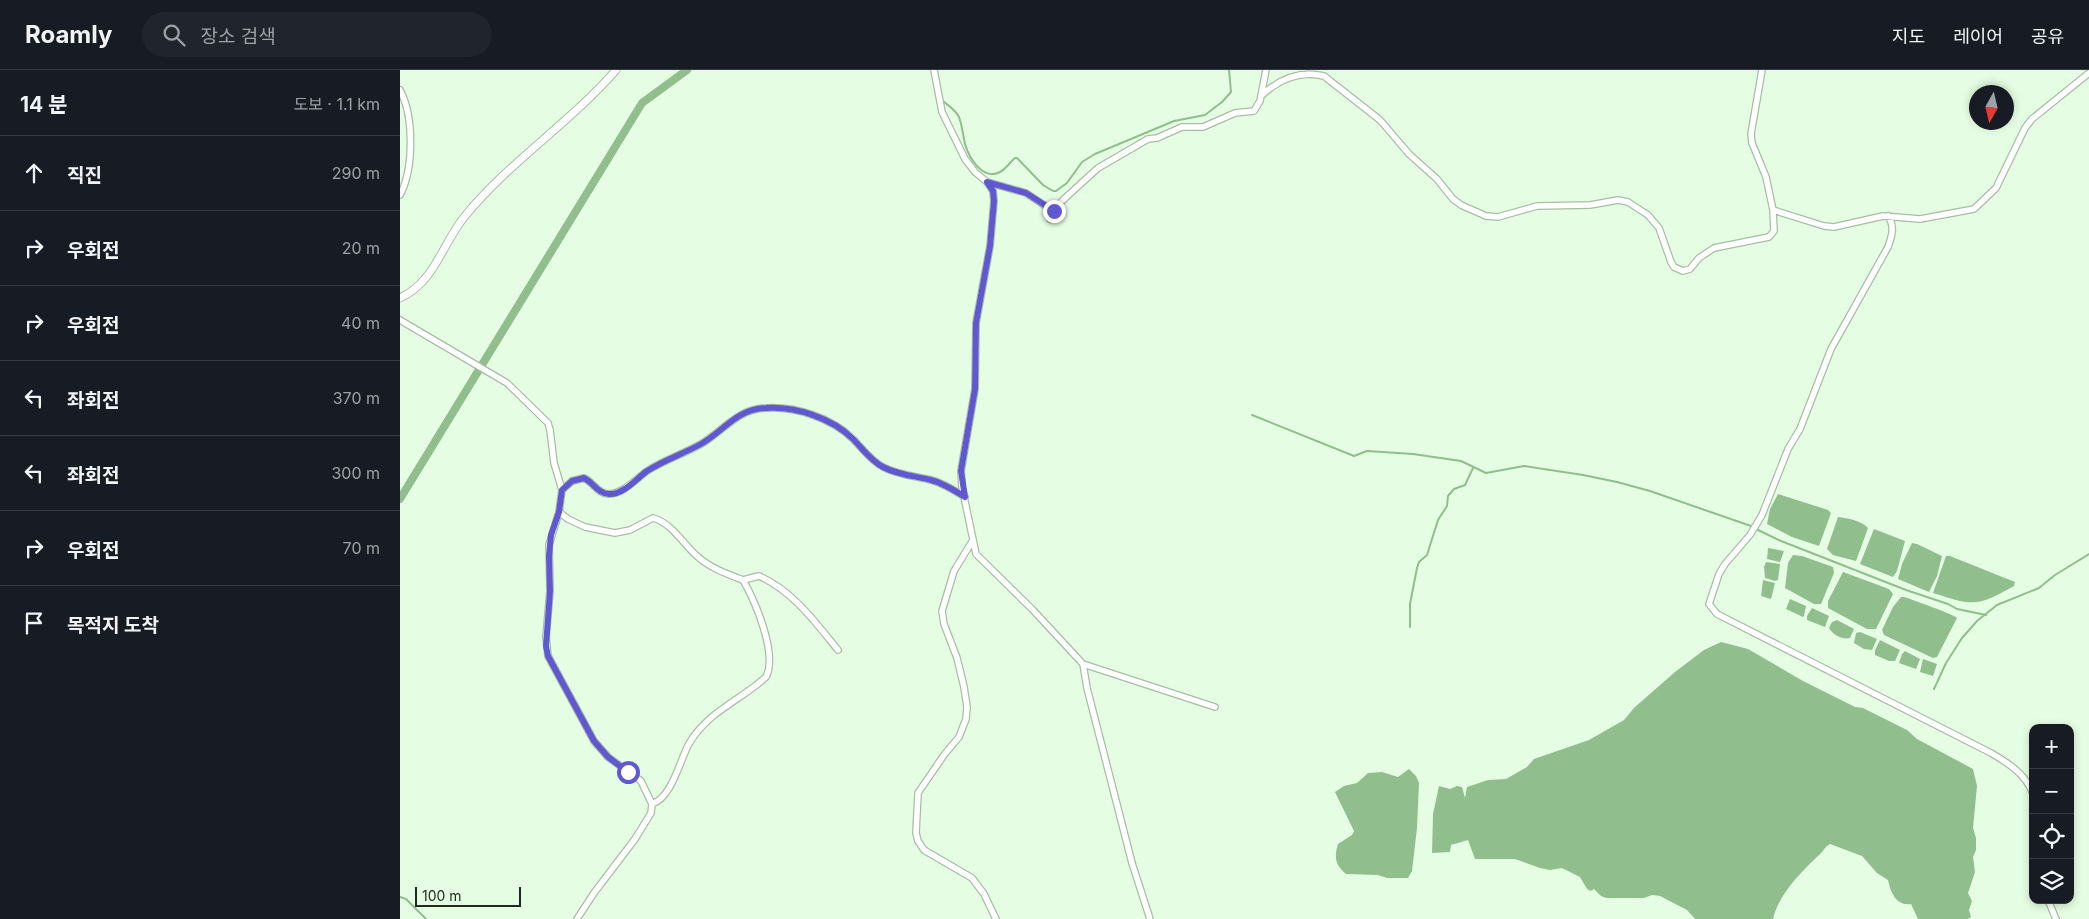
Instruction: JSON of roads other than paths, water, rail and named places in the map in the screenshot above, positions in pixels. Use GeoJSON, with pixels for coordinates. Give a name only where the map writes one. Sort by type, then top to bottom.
{"type":"FeatureCollection","features":[{"type":"Feature","properties":{"kind":"street"},"geometry":{"type":"LineString","coordinates":[[400,298],[410,293],[430,274],[462,220],[498,179],[579,109],[616,70]]}},
{"type":"Feature","properties":{"kind":"street"},"geometry":{"type":"LineString","coordinates":[[934,70],[942,112],[965,159],[993,191],[994,201],[988,255],[976,323],[975,389],[961,471],[974,549],[980,558],[1032,608],[1082,664],[1132,863],[1150,919]]}},
{"type":"Feature","properties":{"kind":"street"},"geometry":{"type":"LineString","coordinates":[[1050,219],[1054,211],[1098,168],[1120,153],[1148,138],[1157,138],[1182,127],[1203,127],[1235,113],[1254,111],[1261,96],[1266,70]]}},
{"type":"Feature","properties":{"kind":"street"},"geometry":{"type":"LineString","coordinates":[[1261,96],[1288,76],[1306,72],[1324,76],[1380,120],[1409,154],[1437,179],[1453,199],[1461,205],[1486,216],[1498,217],[1537,206],[1590,205],[1618,200],[1628,202],[1648,215],[1659,228],[1671,262],[1678,270],[1683,271],[1690,269],[1699,258],[1714,248],[1769,237],[1774,232],[1773,210],[1766,176],[1750,134],[1762,70]]}},
{"type":"Feature","properties":{"kind":"street"},"geometry":{"type":"LineString","coordinates":[[1773,210],[1824,226],[1834,227],[1888,216],[1920,219],[1967,210],[1981,204],[1996,188],[2025,128],[2032,119],[2089,73]]}},
{"type":"Feature","properties":{"kind":"street"},"geometry":{"type":"LineString","coordinates":[[400,90],[408,112],[410,157],[407,180],[400,195]]}},
{"type":"Feature","properties":{"kind":"street"},"geometry":{"type":"LineString","coordinates":[[987,182],[1026,193],[1054,211]]}},
{"type":"Feature","properties":{"kind":"street"},"geometry":{"type":"LineString","coordinates":[[1888,216],[1892,224],[1888,247],[1831,349],[1800,429],[1788,449],[1762,515],[1750,535],[1725,564],[1719,574],[1709,604],[1717,614],[1991,753],[2019,772],[2029,784]]}},
{"type":"Feature","properties":{"kind":"street"},"geometry":{"type":"LineString","coordinates":[[400,320],[507,383],[548,422],[554,463],[562,490],[559,512],[549,545],[550,591],[546,637],[548,656],[594,741],[608,757],[641,781],[652,804],[651,814],[635,839],[594,893],[578,919]]}},
{"type":"Feature","properties":{"kind":"street"},"geometry":{"type":"LineString","coordinates":[[562,490],[572,481],[584,478],[603,493],[609,494],[621,490],[657,466],[710,439],[726,423],[739,415],[765,408],[798,412],[828,422],[847,434],[882,466],[893,471],[932,480],[965,497]]}},
{"type":"Feature","properties":{"kind":"street"},"geometry":{"type":"LineString","coordinates":[[559,512],[568,519],[585,527],[615,533],[630,530],[653,518],[659,519],[698,557],[714,568],[743,580],[759,576],[781,588],[810,616],[838,650]]}},
{"type":"Feature","properties":{"kind":"street"},"geometry":{"type":"LineString","coordinates":[[973,540],[954,571],[942,611],[944,624],[957,658],[964,688],[967,707],[966,719],[959,737],[944,754],[918,793],[916,833],[918,841],[924,850],[972,878],[984,894],[996,919]]}},
{"type":"Feature","properties":{"kind":"street"},"geometry":{"type":"LineString","coordinates":[[652,804],[656,802],[670,785],[680,768],[689,744],[706,721],[762,681],[769,672],[769,660],[762,621],[743,580]]}},
{"type":"Feature","properties":{"kind":"street"},"geometry":{"type":"LineString","coordinates":[[1082,664],[1215,707]]}},
{"type":"Feature","properties":{"kind":"street"},"geometry":{"type":"LineString","coordinates":[[2050,904],[2056,919]]}},
{"type":"Feature","properties":{"kind":"waterway"},"geometry":{"type":"LineString","coordinates":[[400,499],[642,103],[687,70]]}},
{"type":"Feature","properties":{"kind":"waterway"},"geometry":{"type":"LineString","coordinates":[[942,100],[959,117],[967,150],[973,161],[983,171],[994,174],[1000,172],[1017,158],[1043,185],[1056,191],[1067,183],[1082,162],[1095,154],[1174,121],[1205,115],[1222,102],[1231,92],[1229,70]]}},
{"type":"Feature","properties":{"kind":"waterway"},"geometry":{"type":"LineString","coordinates":[[1252,415],[1354,456],[1367,451],[1413,454],[1461,461],[1486,473],[1524,466],[1583,475],[1650,491],[1751,526]]}},
{"type":"Feature","properties":{"kind":"waterway"},"geometry":{"type":"LineString","coordinates":[[1410,627],[1410,604],[1419,562],[1427,555],[1438,520],[1447,506],[1448,496],[1454,489],[1465,485],[1473,468]]}},
{"type":"Feature","properties":{"kind":"waterway"},"geometry":{"type":"LineString","coordinates":[[1756,529],[1781,541],[1906,590],[1948,604],[1957,609],[1986,615]]}},
{"type":"Feature","properties":{"kind":"waterway"},"geometry":{"type":"LineString","coordinates":[[1934,689],[1946,663],[1962,638],[1977,621],[1997,605],[2039,588],[2055,575],[2089,554]]}},
{"type":"Feature","properties":{"kind":"waterway"},"geometry":{"type":"LineString","coordinates":[[400,897],[406,899],[426,919]]}}]}
